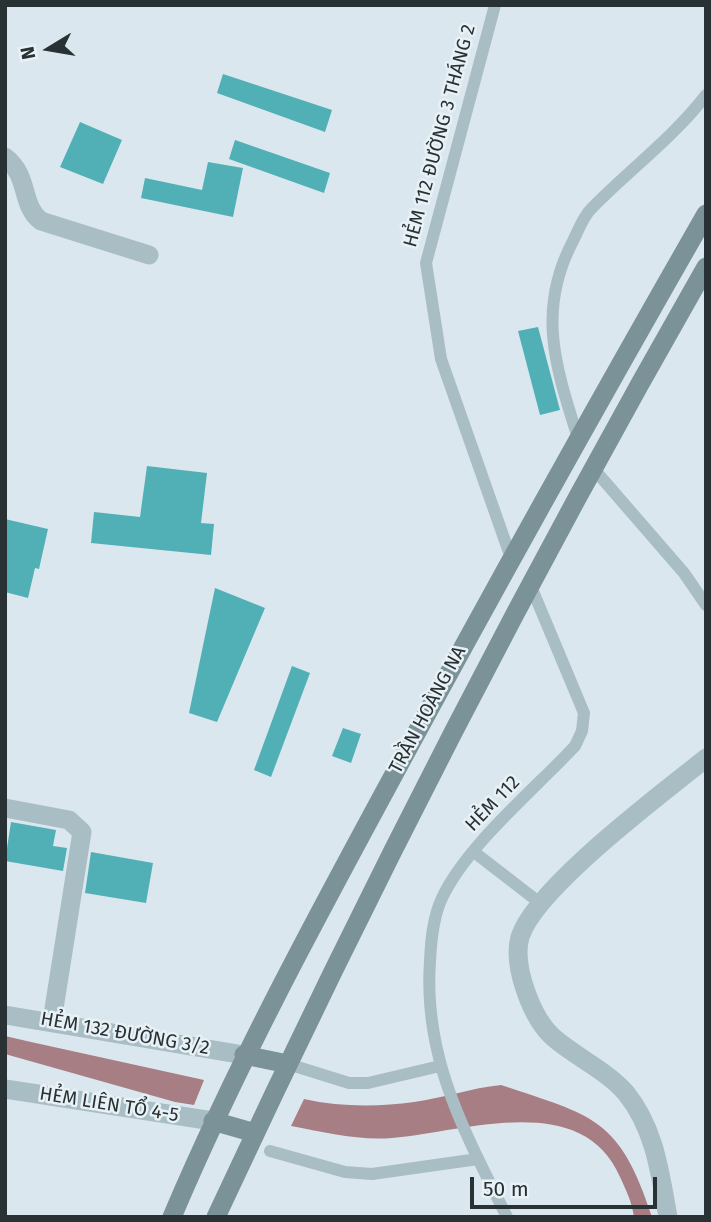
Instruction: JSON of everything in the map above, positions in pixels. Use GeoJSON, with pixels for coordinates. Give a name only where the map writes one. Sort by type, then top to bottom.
{"type":"FeatureCollection","features":[{"type":"Feature","properties":{"kind":"main road","name":"TRẦN HOÀNG NA"},"geometry":{"type":"LineString","coordinates":[[172,1217],[244,1055],[510,558],[706,214]]}},
{"type":"Feature","properties":{"kind":"main road","name":"TRẦN HOÀNG NA"},"geometry":{"type":"LineString","coordinates":[[216,1217],[288,1064],[529,583],[706,267]]}},
{"type":"Feature","properties":{"kind":"main road"},"geometry":{"type":"LineString","coordinates":[[244,1055],[288,1064]]}},
{"type":"Feature","properties":{"kind":"main road"},"geometry":{"type":"LineString","coordinates":[[213,1121],[255,1133]]}},
{"type":"Feature","properties":{"kind":"street"},"geometry":{"type":"LineString","coordinates":[[5,157],[20,171],[29,206],[41,221],[149,255]]}},
{"type":"Feature","properties":{"kind":"street"},"geometry":{"type":"LineString","coordinates":[[667,1217],[656,1150],[625,1092],[552,1037],[530,1006],[520,971],[520,937],[540,903],[610,838],[706,758]]}},
{"type":"Feature","properties":{"kind":"street"},"geometry":{"type":"LineString","coordinates":[[5,808],[69,820],[82,832],[52,1021]]}},
{"type":"Feature","properties":{"kind":"street","name":"HẺM 132 ĐƯỜNG 3/2"},"geometry":{"type":"LineString","coordinates":[[5,1015],[244,1055]]}},
{"type":"Feature","properties":{"kind":"street","name":"HẺM LIÊN TỔ 4-5"},"geometry":{"type":"LineString","coordinates":[[5,1089],[213,1121]]}},
{"type":"Feature","properties":{"kind":"lane","name":"HẺM 112 ĐƯỜNG 3 THÁNG 2"},"geometry":{"type":"LineString","coordinates":[[495,5],[426,263],[441,359],[510,558]]}},
{"type":"Feature","properties":{"kind":"lane"},"geometry":{"type":"LineString","coordinates":[[579,438],[555,365],[552,304],[564,258],[589,211],[639,166],[706,95]]}},
{"type":"Feature","properties":{"kind":"lane"},"geometry":{"type":"LineString","coordinates":[[593,468],[666,552],[706,605]]}},
{"type":"Feature","properties":{"kind":"lane","name":"HẺM 112"},"geometry":{"type":"LineString","coordinates":[[507,1217],[465,1133],[440,1066],[429,1014],[432,934],[442,899],[474,852],[575,746],[582,731],[584,713],[529,583]]}},
{"type":"Feature","properties":{"kind":"lane"},"geometry":{"type":"LineString","coordinates":[[474,852],[540,903]]}},
{"type":"Feature","properties":{"kind":"lane"},"geometry":{"type":"LineString","coordinates":[[288,1064],[359,1083],[440,1066]]}},
{"type":"Feature","properties":{"kind":"lane"},"geometry":{"type":"LineString","coordinates":[[270,1151],[345,1172],[372,1174],[478,1159]]}},
{"type":"Feature","properties":{"kind":"shaded area"},"geometry":{"type":"Polygon","coordinates":[[[5,1036],[204,1080],[194,1105],[175,1102],[5,1054],[5,1036]]]}},
{"type":"Feature","properties":{"kind":"shaded area"},"geometry":{"type":"Polygon","coordinates":[[[501,1085],[581,1114],[599,1126],[615,1140],[628,1159],[652,1217],[634,1217],[620,1177],[602,1150],[578,1133],[550,1124],[519,1122],[380,1139],[291,1126],[304,1099],[345,1105],[387,1105],[501,1085]]]}},
{"type":"Feature","properties":{"kind":"building"},"geometry":{"type":"Polygon","coordinates":[[[223,74],[332,110],[325,132],[217,93],[223,74]]]}},
{"type":"Feature","properties":{"kind":"building"},"geometry":{"type":"Polygon","coordinates":[[[80,122],[122,140],[103,184],[60,167],[80,122]]]}},
{"type":"Feature","properties":{"kind":"building"},"geometry":{"type":"Polygon","coordinates":[[[235,140],[330,173],[324,193],[229,159],[235,140]]]}},
{"type":"Feature","properties":{"kind":"building"},"geometry":{"type":"Polygon","coordinates":[[[208,162],[243,168],[233,217],[141,198],[145,178],[202,190],[208,162]]]}},
{"type":"Feature","properties":{"kind":"building"},"geometry":{"type":"Polygon","coordinates":[[[538,327],[560,410],[540,415],[518,331],[538,327]]]}},
{"type":"Feature","properties":{"kind":"building"},"geometry":{"type":"Polygon","coordinates":[[[147,466],[207,473],[201,523],[214,524],[211,555],[91,543],[94,512],[140,517],[147,466]]]}},
{"type":"Feature","properties":{"kind":"building"},"geometry":{"type":"Polygon","coordinates":[[[5,519],[48,529],[39,569],[35,568],[28,598],[5,592],[5,519]]]}},
{"type":"Feature","properties":{"kind":"building"},"geometry":{"type":"Polygon","coordinates":[[[215,588],[265,608],[217,722],[189,713],[215,588]]]}},
{"type":"Feature","properties":{"kind":"building"},"geometry":{"type":"Polygon","coordinates":[[[292,666],[310,673],[271,777],[254,770],[292,666]]]}},
{"type":"Feature","properties":{"kind":"building"},"geometry":{"type":"Polygon","coordinates":[[[343,728],[361,734],[351,763],[332,756],[343,728]]]}},
{"type":"Feature","properties":{"kind":"building"},"geometry":{"type":"Polygon","coordinates":[[[11,822],[56,830],[53,846],[67,848],[63,871],[5,861],[11,822]]]}},
{"type":"Feature","properties":{"kind":"building"},"geometry":{"type":"Polygon","coordinates":[[[91,852],[153,863],[146,903],[85,893],[91,852]]]}}]}
